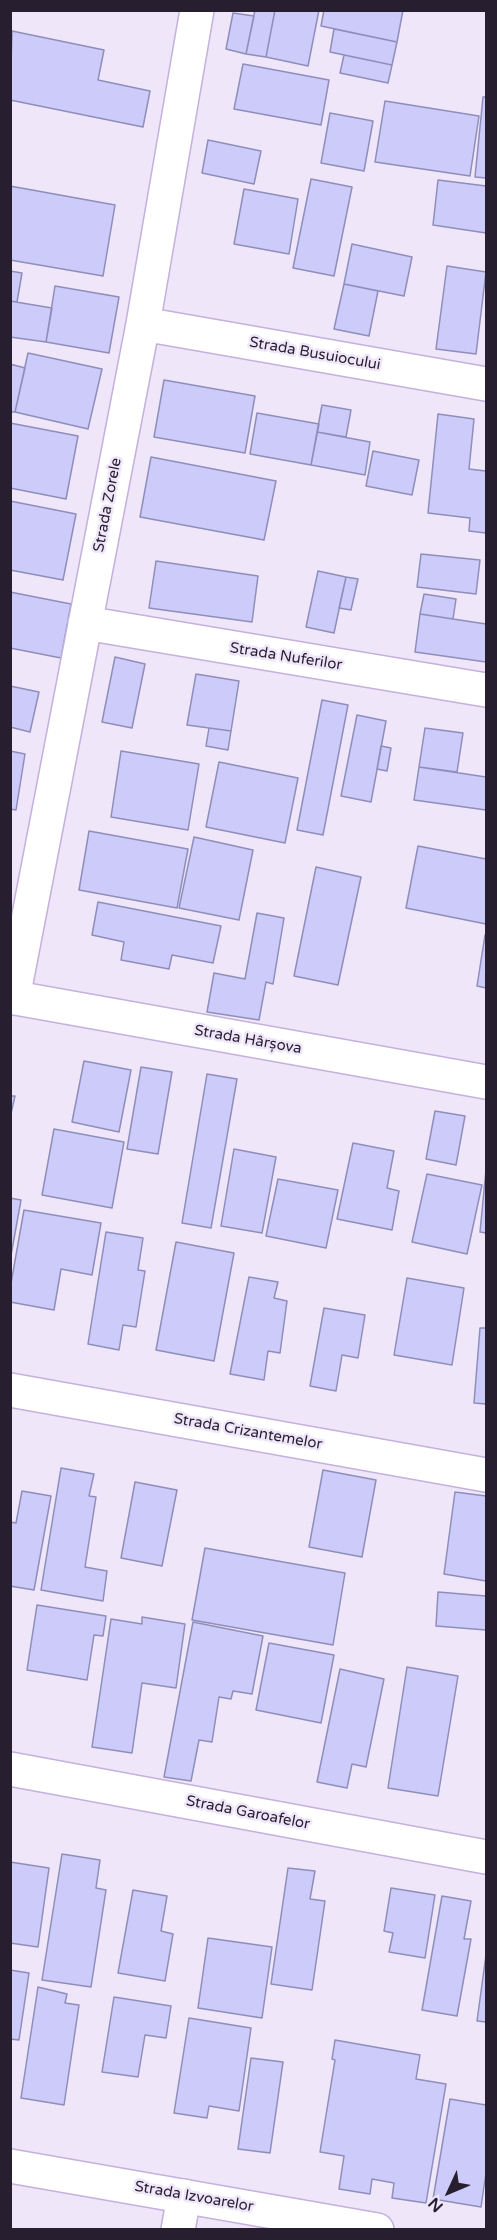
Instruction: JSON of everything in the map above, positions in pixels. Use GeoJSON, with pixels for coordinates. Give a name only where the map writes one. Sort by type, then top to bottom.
{"type":"FeatureCollection","features":[{"type":"Feature","properties":{"kind":"street","name":"Strada Zorele"},"geometry":{"type":"LineString","coordinates":[[12,997],[143,324],[197,10]]}},
{"type":"Feature","properties":{"kind":"street","name":"Strada Busuiocului"},"geometry":{"type":"LineString","coordinates":[[143,324],[486,384]]}},
{"type":"Feature","properties":{"kind":"street","name":"Strada Nuferilor"},"geometry":{"type":"LineString","coordinates":[[86,623],[486,690]]}},
{"type":"Feature","properties":{"kind":"street","name":"Strada Hârșova"},"geometry":{"type":"LineString","coordinates":[[12,997],[486,1082]]}},
{"type":"Feature","properties":{"kind":"street","name":"Strada Crizantemelor"},"geometry":{"type":"LineString","coordinates":[[10,1390],[486,1475]]}},
{"type":"Feature","properties":{"kind":"street","name":"Strada Garoafelor"},"geometry":{"type":"LineString","coordinates":[[10,1769],[486,1857]]}},
{"type":"Feature","properties":{"kind":"street","name":"Strada Izvoarelor"},"geometry":{"type":"LineString","coordinates":[[10,2166],[377,2229]]}},
{"type":"Feature","properties":{"kind":"street"},"geometry":{"type":"LineString","coordinates":[[178,2229],[184,2196]]}},
{"type":"Feature","properties":{"kind":"building"},"geometry":{"type":"Polygon","coordinates":[[[255,10],[275,10],[266,57],[246,54],[255,10]]]}},
{"type":"Feature","properties":{"kind":"building"},"geometry":{"type":"Polygon","coordinates":[[[275,10],[319,10],[308,66],[266,57],[275,10]]]}},
{"type":"Feature","properties":{"kind":"building"},"geometry":{"type":"Polygon","coordinates":[[[324,10],[403,10],[397,42],[321,26],[324,10]]]}},
{"type":"Feature","properties":{"kind":"building"},"geometry":{"type":"Polygon","coordinates":[[[233,13],[254,16],[246,54],[226,49],[233,13]]]}},
{"type":"Feature","properties":{"kind":"building"},"geometry":{"type":"Polygon","coordinates":[[[334,29],[397,42],[392,65],[330,52],[334,29]]]}},
{"type":"Feature","properties":{"kind":"building"},"geometry":{"type":"Polygon","coordinates":[[[12,31],[104,50],[98,80],[150,91],[143,127],[10,100],[12,31]]]}},
{"type":"Feature","properties":{"kind":"building"},"geometry":{"type":"Polygon","coordinates":[[[344,55],[392,65],[388,83],[340,73],[344,55]]]}},
{"type":"Feature","properties":{"kind":"building"},"geometry":{"type":"Polygon","coordinates":[[[243,64],[329,80],[321,125],[234,109],[243,64]]]}},
{"type":"Feature","properties":{"kind":"building"},"geometry":{"type":"Polygon","coordinates":[[[483,97],[486,97],[486,178],[475,177],[483,97]]]}},
{"type":"Feature","properties":{"kind":"building"},"geometry":{"type":"Polygon","coordinates":[[[385,101],[479,116],[470,176],[375,162],[385,101]]]}},
{"type":"Feature","properties":{"kind":"building"},"geometry":{"type":"Polygon","coordinates":[[[330,113],[373,121],[364,171],[321,163],[330,113]]]}},
{"type":"Feature","properties":{"kind":"building"},"geometry":{"type":"Polygon","coordinates":[[[208,140],[261,151],[254,184],[202,173],[208,140]]]}},
{"type":"Feature","properties":{"kind":"building"},"geometry":{"type":"Polygon","coordinates":[[[311,179],[352,187],[334,276],[293,268],[311,179]]]}},
{"type":"Feature","properties":{"kind":"building"},"geometry":{"type":"Polygon","coordinates":[[[438,180],[486,186],[486,233],[433,225],[438,180]]]}},
{"type":"Feature","properties":{"kind":"building"},"geometry":{"type":"Polygon","coordinates":[[[10,186],[115,205],[103,276],[10,260],[10,186]]]}},
{"type":"Feature","properties":{"kind":"building"},"geometry":{"type":"Polygon","coordinates":[[[244,189],[298,199],[289,254],[234,244],[244,189]]]}},
{"type":"Feature","properties":{"kind":"building"},"geometry":{"type":"Polygon","coordinates":[[[352,244],[412,257],[404,296],[344,284],[352,244]]]}},
{"type":"Feature","properties":{"kind":"building"},"geometry":{"type":"Polygon","coordinates":[[[447,266],[486,272],[476,354],[436,349],[447,266]]]}},
{"type":"Feature","properties":{"kind":"building"},"geometry":{"type":"Polygon","coordinates":[[[10,271],[22,273],[17,302],[10,301],[10,271]]]}},
{"type":"Feature","properties":{"kind":"building"},"geometry":{"type":"Polygon","coordinates":[[[344,284],[378,291],[369,336],[334,329],[344,284]]]}},
{"type":"Feature","properties":{"kind":"building"},"geometry":{"type":"Polygon","coordinates":[[[55,286],[119,297],[109,353],[46,342],[55,286]]]}},
{"type":"Feature","properties":{"kind":"building"},"geometry":{"type":"Polygon","coordinates":[[[10,301],[52,308],[46,342],[10,337],[10,301]]]}},
{"type":"Feature","properties":{"kind":"building"},"geometry":{"type":"Polygon","coordinates":[[[28,353],[102,369],[88,429],[15,412],[28,353]]]}},
{"type":"Feature","properties":{"kind":"building"},"geometry":{"type":"Polygon","coordinates":[[[10,364],[25,368],[15,412],[10,412],[10,364]]]}},
{"type":"Feature","properties":{"kind":"building"},"geometry":{"type":"Polygon","coordinates":[[[164,380],[255,396],[245,453],[154,437],[164,380]]]}},
{"type":"Feature","properties":{"kind":"building"},"geometry":{"type":"Polygon","coordinates":[[[322,405],[351,410],[346,437],[317,432],[322,405]]]}},
{"type":"Feature","properties":{"kind":"building"},"geometry":{"type":"Polygon","coordinates":[[[257,413],[319,424],[311,465],[250,454],[257,413]]]}},
{"type":"Feature","properties":{"kind":"building"},"geometry":{"type":"Polygon","coordinates":[[[438,414],[474,419],[469,469],[486,471],[486,533],[469,531],[470,518],[428,513],[438,414]]]}},
{"type":"Feature","properties":{"kind":"building"},"geometry":{"type":"Polygon","coordinates":[[[10,423],[78,436],[66,499],[10,488],[10,423]]]}},
{"type":"Feature","properties":{"kind":"building"},"geometry":{"type":"Polygon","coordinates":[[[317,432],[370,442],[365,475],[311,465],[317,432]]]}},
{"type":"Feature","properties":{"kind":"building"},"geometry":{"type":"Polygon","coordinates":[[[373,451],[419,460],[412,495],[366,486],[373,451]]]}},
{"type":"Feature","properties":{"kind":"building"},"geometry":{"type":"Polygon","coordinates":[[[151,457],[276,481],[264,540],[140,517],[151,457]]]}},
{"type":"Feature","properties":{"kind":"building"},"geometry":{"type":"Polygon","coordinates":[[[10,501],[76,514],[63,580],[10,570],[10,501]]]}},
{"type":"Feature","properties":{"kind":"building"},"geometry":{"type":"Polygon","coordinates":[[[421,554],[480,560],[476,594],[417,587],[421,554]]]}},
{"type":"Feature","properties":{"kind":"building"},"geometry":{"type":"Polygon","coordinates":[[[156,561],[258,576],[252,622],[149,608],[156,561]]]}},
{"type":"Feature","properties":{"kind":"building"},"geometry":{"type":"Polygon","coordinates":[[[318,571],[346,577],[334,633],[306,627],[318,571]]]}},
{"type":"Feature","properties":{"kind":"building"},"geometry":{"type":"Polygon","coordinates":[[[346,577],[358,579],[351,610],[339,608],[346,577]]]}},
{"type":"Feature","properties":{"kind":"building"},"geometry":{"type":"Polygon","coordinates":[[[10,592],[71,604],[61,658],[10,648],[10,592]]]}},
{"type":"Feature","properties":{"kind":"building"},"geometry":{"type":"Polygon","coordinates":[[[424,594],[456,599],[453,619],[420,614],[424,594]]]}},
{"type":"Feature","properties":{"kind":"building"},"geometry":{"type":"Polygon","coordinates":[[[420,614],[486,624],[486,662],[415,652],[420,614]]]}},
{"type":"Feature","properties":{"kind":"building"},"geometry":{"type":"Polygon","coordinates":[[[115,657],[145,664],[132,728],[102,722],[115,657]]]}},
{"type":"Feature","properties":{"kind":"building"},"geometry":{"type":"Polygon","coordinates":[[[196,674],[239,681],[231,731],[187,725],[196,674]]]}},
{"type":"Feature","properties":{"kind":"building"},"geometry":{"type":"Polygon","coordinates":[[[10,686],[39,692],[30,732],[10,727],[10,686]]]}},
{"type":"Feature","properties":{"kind":"building"},"geometry":{"type":"Polygon","coordinates":[[[322,700],[348,705],[323,835],[297,830],[322,700]]]}},
{"type":"Feature","properties":{"kind":"building"},"geometry":{"type":"Polygon","coordinates":[[[357,715],[386,721],[371,802],[341,796],[357,715]]]}},
{"type":"Feature","properties":{"kind":"building"},"geometry":{"type":"Polygon","coordinates":[[[209,728],[231,731],[228,750],[206,746],[209,728]]]}},
{"type":"Feature","properties":{"kind":"building"},"geometry":{"type":"Polygon","coordinates":[[[425,728],[463,733],[457,772],[419,767],[425,728]]]}},
{"type":"Feature","properties":{"kind":"building"},"geometry":{"type":"Polygon","coordinates":[[[381,746],[391,748],[387,771],[377,769],[381,746]]]}},
{"type":"Feature","properties":{"kind":"building"},"geometry":{"type":"Polygon","coordinates":[[[10,751],[25,754],[16,810],[10,809],[10,751]]]}},
{"type":"Feature","properties":{"kind":"building"},"geometry":{"type":"Polygon","coordinates":[[[121,751],[199,764],[188,830],[111,817],[121,751]]]}},
{"type":"Feature","properties":{"kind":"building"},"geometry":{"type":"Polygon","coordinates":[[[219,762],[298,778],[285,843],[206,827],[219,762]]]}},
{"type":"Feature","properties":{"kind":"building"},"geometry":{"type":"Polygon","coordinates":[[[419,767],[486,777],[486,810],[414,800],[419,767]]]}},
{"type":"Feature","properties":{"kind":"building"},"geometry":{"type":"Polygon","coordinates":[[[89,831],[188,849],[177,908],[79,890],[89,831]]]}},
{"type":"Feature","properties":{"kind":"building"},"geometry":{"type":"Polygon","coordinates":[[[194,837],[253,850],[239,920],[179,908],[194,837]]]}},
{"type":"Feature","properties":{"kind":"building"},"geometry":{"type":"Polygon","coordinates":[[[418,846],[486,859],[486,924],[406,908],[418,846]]]}},
{"type":"Feature","properties":{"kind":"building"},"geometry":{"type":"Polygon","coordinates":[[[316,867],[361,877],[338,985],[294,976],[316,867]]]}},
{"type":"Feature","properties":{"kind":"building"},"geometry":{"type":"Polygon","coordinates":[[[98,902],[221,926],[213,963],[172,955],[169,969],[121,960],[124,942],[92,935],[98,902]]]}},
{"type":"Feature","properties":{"kind":"building"},"geometry":{"type":"Polygon","coordinates":[[[257,913],[284,918],[273,984],[266,982],[259,1020],[207,1012],[214,973],[245,979],[257,913]]]}},
{"type":"Feature","properties":{"kind":"building"},"geometry":{"type":"Polygon","coordinates":[[[486,935],[486,988],[477,986],[486,935]]]}},
{"type":"Feature","properties":{"kind":"building"},"geometry":{"type":"Polygon","coordinates":[[[84,1061],[131,1070],[119,1132],[72,1122],[84,1061]]]}},
{"type":"Feature","properties":{"kind":"building"},"geometry":{"type":"Polygon","coordinates":[[[141,1067],[172,1072],[158,1154],[127,1149],[141,1067]]]}},
{"type":"Feature","properties":{"kind":"building"},"geometry":{"type":"Polygon","coordinates":[[[207,1074],[237,1079],[211,1228],[182,1223],[207,1074]]]}},
{"type":"Feature","properties":{"kind":"building"},"geometry":{"type":"Polygon","coordinates":[[[10,1096],[15,1096],[10,1118],[10,1096]]]}},
{"type":"Feature","properties":{"kind":"building"},"geometry":{"type":"Polygon","coordinates":[[[435,1111],[465,1116],[456,1165],[426,1159],[435,1111]]]}},
{"type":"Feature","properties":{"kind":"building"},"geometry":{"type":"Polygon","coordinates":[[[54,1129],[124,1142],[112,1208],[42,1195],[54,1129]]]}},
{"type":"Feature","properties":{"kind":"building"},"geometry":{"type":"Polygon","coordinates":[[[353,1143],[394,1151],[387,1188],[399,1191],[392,1230],[337,1219],[353,1143]]]}},
{"type":"Feature","properties":{"kind":"building"},"geometry":{"type":"Polygon","coordinates":[[[234,1149],[276,1157],[262,1233],[221,1226],[234,1149]]]}},
{"type":"Feature","properties":{"kind":"building"},"geometry":{"type":"Polygon","coordinates":[[[486,1170],[486,1233],[480,1232],[486,1170]]]}},
{"type":"Feature","properties":{"kind":"building"},"geometry":{"type":"Polygon","coordinates":[[[427,1174],[482,1185],[467,1254],[412,1242],[427,1174]]]}},
{"type":"Feature","properties":{"kind":"building"},"geometry":{"type":"Polygon","coordinates":[[[278,1179],[338,1190],[326,1248],[266,1236],[278,1179]]]}},
{"type":"Feature","properties":{"kind":"building"},"geometry":{"type":"Polygon","coordinates":[[[10,1198],[21,1200],[10,1261],[10,1198]]]}},
{"type":"Feature","properties":{"kind":"building"},"geometry":{"type":"Polygon","coordinates":[[[24,1210],[101,1223],[92,1275],[61,1269],[54,1310],[10,1302],[10,1289],[24,1210]]]}},
{"type":"Feature","properties":{"kind":"building"},"geometry":{"type":"Polygon","coordinates":[[[106,1232],[143,1238],[138,1270],[145,1271],[136,1327],[123,1325],[119,1350],[88,1344],[106,1232]]]}},
{"type":"Feature","properties":{"kind":"building"},"geometry":{"type":"Polygon","coordinates":[[[176,1242],[234,1253],[214,1361],[156,1350],[176,1242]]]}},
{"type":"Feature","properties":{"kind":"building"},"geometry":{"type":"Polygon","coordinates":[[[249,1277],[278,1282],[274,1298],[287,1301],[280,1353],[268,1351],[264,1380],[230,1374],[249,1277]]]}},
{"type":"Feature","properties":{"kind":"building"},"geometry":{"type":"Polygon","coordinates":[[[407,1278],[464,1288],[452,1365],[394,1355],[407,1278]]]}},
{"type":"Feature","properties":{"kind":"building"},"geometry":{"type":"Polygon","coordinates":[[[324,1308],[365,1315],[358,1358],[342,1355],[336,1391],[310,1386],[324,1308]]]}},
{"type":"Feature","properties":{"kind":"building"},"geometry":{"type":"Polygon","coordinates":[[[480,1328],[486,1328],[486,1404],[474,1403],[480,1328]]]}},
{"type":"Feature","properties":{"kind":"building"},"geometry":{"type":"Polygon","coordinates":[[[61,1468],[94,1474],[89,1496],[96,1497],[85,1567],[107,1571],[103,1601],[41,1590],[61,1468]]]}},
{"type":"Feature","properties":{"kind":"building"},"geometry":{"type":"Polygon","coordinates":[[[323,1470],[376,1480],[362,1557],[309,1547],[323,1470]]]}},
{"type":"Feature","properties":{"kind":"building"},"geometry":{"type":"Polygon","coordinates":[[[135,1482],[177,1490],[162,1566],[121,1558],[135,1482]]]}},
{"type":"Feature","properties":{"kind":"building"},"geometry":{"type":"Polygon","coordinates":[[[22,1491],[51,1496],[34,1590],[10,1586],[10,1522],[16,1523],[22,1491]]]}},
{"type":"Feature","properties":{"kind":"building"},"geometry":{"type":"Polygon","coordinates":[[[455,1492],[486,1496],[486,1581],[444,1574],[455,1492]]]}},
{"type":"Feature","properties":{"kind":"building"},"geometry":{"type":"Polygon","coordinates":[[[205,1548],[345,1573],[333,1645],[192,1620],[205,1548]]]}},
{"type":"Feature","properties":{"kind":"building"},"geometry":{"type":"Polygon","coordinates":[[[438,1592],[486,1596],[486,1630],[436,1626],[438,1592]]]}},
{"type":"Feature","properties":{"kind":"building"},"geometry":{"type":"Polygon","coordinates":[[[37,1605],[106,1616],[103,1636],[94,1635],[87,1680],[27,1670],[37,1605]]]}},
{"type":"Feature","properties":{"kind":"building"},"geometry":{"type":"Polygon","coordinates":[[[142,1617],[185,1624],[176,1688],[142,1683],[132,1753],[92,1747],[111,1619],[142,1624],[142,1617]]]}},
{"type":"Feature","properties":{"kind":"building"},"geometry":{"type":"Polygon","coordinates":[[[193,1622],[263,1636],[252,1694],[233,1691],[231,1699],[219,1697],[212,1742],[199,1740],[191,1781],[164,1777],[193,1622]]]}},
{"type":"Feature","properties":{"kind":"building"},"geometry":{"type":"Polygon","coordinates":[[[269,1643],[334,1655],[321,1723],[256,1710],[269,1643]]]}},
{"type":"Feature","properties":{"kind":"building"},"geometry":{"type":"Polygon","coordinates":[[[407,1667],[458,1676],[438,1796],[388,1788],[407,1667]]]}},
{"type":"Feature","properties":{"kind":"building"},"geometry":{"type":"Polygon","coordinates":[[[340,1669],[384,1679],[366,1767],[352,1764],[347,1788],[317,1782],[340,1669]]]}},
{"type":"Feature","properties":{"kind":"building"},"geometry":{"type":"Polygon","coordinates":[[[62,1854],[100,1860],[96,1888],[106,1890],[91,1987],[42,1980],[62,1854]]]}},
{"type":"Feature","properties":{"kind":"building"},"geometry":{"type":"Polygon","coordinates":[[[10,1862],[49,1868],[38,1947],[10,1943],[10,1862]]]}},
{"type":"Feature","properties":{"kind":"building"},"geometry":{"type":"Polygon","coordinates":[[[288,1868],[315,1871],[310,1899],[325,1901],[312,1990],[271,1984],[288,1868]]]}},
{"type":"Feature","properties":{"kind":"building"},"geometry":{"type":"Polygon","coordinates":[[[391,1888],[435,1895],[425,1958],[389,1952],[393,1933],[384,1931],[391,1888]]]}},
{"type":"Feature","properties":{"kind":"building"},"geometry":{"type":"Polygon","coordinates":[[[133,1890],[167,1896],[161,1931],[173,1934],[165,1981],[118,1973],[133,1890]]]}},
{"type":"Feature","properties":{"kind":"building"},"geometry":{"type":"Polygon","coordinates":[[[442,1896],[471,1901],[464,1939],[471,1939],[457,2016],[422,2010],[442,1896]]]}},
{"type":"Feature","properties":{"kind":"building"},"geometry":{"type":"Polygon","coordinates":[[[208,1938],[272,1947],[262,2018],[198,2008],[208,1938]]]}},
{"type":"Feature","properties":{"kind":"building"},"geometry":{"type":"Polygon","coordinates":[[[486,1955],[486,2022],[477,2021],[486,1955]]]}},
{"type":"Feature","properties":{"kind":"building"},"geometry":{"type":"Polygon","coordinates":[[[10,1970],[29,1973],[19,2040],[10,2039],[10,1970]]]}},
{"type":"Feature","properties":{"kind":"building"},"geometry":{"type":"Polygon","coordinates":[[[38,1987],[67,1994],[65,2003],[79,2005],[64,2105],[21,2098],[38,1987]]]}},
{"type":"Feature","properties":{"kind":"building"},"geometry":{"type":"Polygon","coordinates":[[[114,1997],[171,2006],[166,2038],[145,2035],[138,2077],[102,2072],[114,1997]]]}},
{"type":"Feature","properties":{"kind":"building"},"geometry":{"type":"Polygon","coordinates":[[[189,2018],[251,2028],[239,2111],[209,2106],[207,2118],[174,2113],[189,2018]]]}},
{"type":"Feature","properties":{"kind":"building"},"geometry":{"type":"Polygon","coordinates":[[[335,2040],[420,2055],[416,2079],[446,2084],[426,2203],[392,2198],[394,2183],[372,2179],[370,2194],[339,2189],[344,2156],[320,2152],[335,2060],[332,2059],[335,2040]]]}},
{"type":"Feature","properties":{"kind":"building"},"geometry":{"type":"Polygon","coordinates":[[[251,2058],[283,2062],[270,2153],[238,2149],[251,2058]]]}},
{"type":"Feature","properties":{"kind":"building"},"geometry":{"type":"Polygon","coordinates":[[[450,2099],[486,2105],[486,2173],[481,2207],[433,2199],[450,2099]]]}}]}
